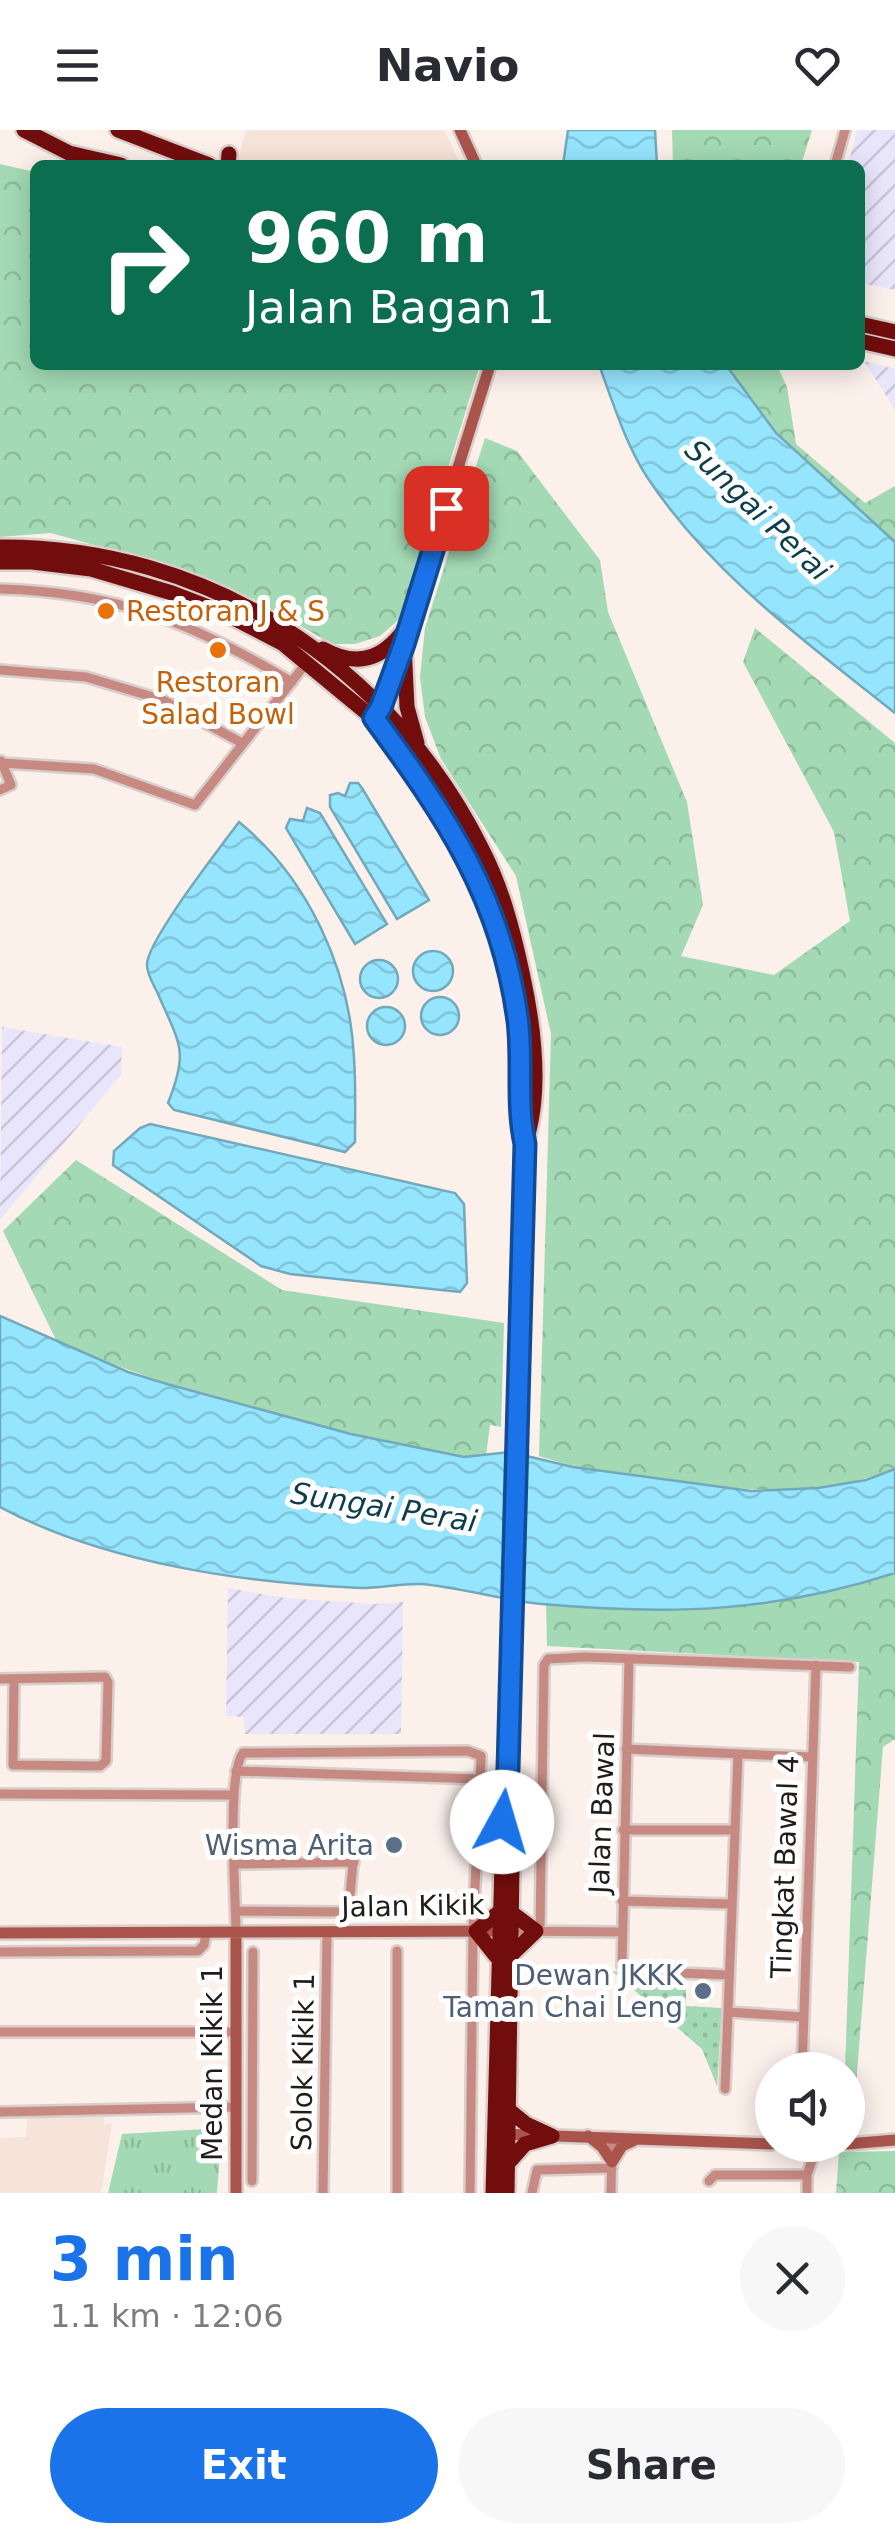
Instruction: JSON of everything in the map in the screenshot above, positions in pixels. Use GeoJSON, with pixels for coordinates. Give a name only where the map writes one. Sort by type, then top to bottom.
{"type":"FeatureCollection","features":[{"type":"Feature","properties":{"kind":"highway"},"geometry":{"type":"LineString","coordinates":[[24,130],[69,153],[99,160]]}},
{"type":"Feature","properties":{"kind":"highway"},"geometry":{"type":"LineString","coordinates":[[118,130],[155,136],[200,160]]}},
{"type":"Feature","properties":{"kind":"highway"},"geometry":{"type":"LineString","coordinates":[[865,325],[895,332]]}},
{"type":"Feature","properties":{"kind":"highway"},"geometry":{"type":"LineString","coordinates":[[865,341],[895,349]]}},
{"type":"Feature","properties":{"kind":"highway"},"geometry":{"type":"LineString","coordinates":[[0,547],[93,553],[150,568],[244,602],[334,656],[371,657],[395,645],[410,622]]}},
{"type":"Feature","properties":{"kind":"highway"},"geometry":{"type":"LineString","coordinates":[[0,562],[91,570],[172,592],[240,620],[282,643],[377,713],[466,854],[500,935],[518,1024],[520,1120],[525,1144],[508,1769],[513,1788],[504,1957],[502,2134],[509,2164],[507,2193]]}},
{"type":"Feature","properties":{"kind":"highway"},"geometry":{"type":"LineString","coordinates":[[302,638],[418,750],[448,787],[484,852],[512,925],[532,1018],[534,1120],[525,1144]]}},
{"type":"Feature","properties":{"kind":"highway"},"geometry":{"type":"LineString","coordinates":[[404,644],[407,707],[418,750]]}},
{"type":"Feature","properties":{"kind":"highway"},"geometry":{"type":"LineString","coordinates":[[504,1957],[538,1931],[505,1913]]}},
{"type":"Feature","properties":{"kind":"highway"},"geometry":{"type":"LineString","coordinates":[[492,2193],[510,2110],[504,1957],[475,1931],[505,1913]]}},
{"type":"Feature","properties":{"kind":"highway"},"geometry":{"type":"LineString","coordinates":[[510,2110],[526,2124],[552,2136]]}},
{"type":"Feature","properties":{"kind":"highway"},"geometry":{"type":"LineString","coordinates":[[509,2164],[525,2144],[552,2136]]}},
{"type":"Feature","properties":{"kind":"street"},"geometry":{"type":"LineString","coordinates":[[460,130],[474,160]]}},
{"type":"Feature","properties":{"kind":"street"},"geometry":{"type":"LineString","coordinates":[[836,160],[845,130]]}},
{"type":"Feature","properties":{"kind":"street"},"geometry":{"type":"LineString","coordinates":[[377,713],[404,644],[488,370]]}},
{"type":"Feature","properties":{"kind":"street"},"geometry":{"type":"LineString","coordinates":[[0,589],[90,596],[146,610],[187,625],[292,682]]}},
{"type":"Feature","properties":{"kind":"street"},"geometry":{"type":"LineString","coordinates":[[0,790],[11,785],[1,761],[94,769],[194,804],[307,662]]}},
{"type":"Feature","properties":{"kind":"street"},"geometry":{"type":"LineString","coordinates":[[0,670],[86,677],[163,700],[242,743]]}},
{"type":"Feature","properties":{"kind":"street"},"geometry":{"type":"LineString","coordinates":[[538,1931],[544,1665],[553,1657],[850,1667]]}},
{"type":"Feature","properties":{"kind":"street","name":"Jalan Bawal"},"geometry":{"type":"LineString","coordinates":[[629,1660],[622,1966],[628,1971],[729,1974]]}},
{"type":"Feature","properties":{"kind":"street","name":"Tingkat Bawal 4"},"geometry":{"type":"LineString","coordinates":[[803,2052],[816,1664]]}},
{"type":"Feature","properties":{"kind":"street"},"geometry":{"type":"LineString","coordinates":[[0,1679],[104,1676],[108,1682],[106,1761],[100,1766],[13,1765],[14,1679]]}},
{"type":"Feature","properties":{"kind":"street"},"geometry":{"type":"LineString","coordinates":[[626,1748],[811,1757]]}},
{"type":"Feature","properties":{"kind":"street"},"geometry":{"type":"LineString","coordinates":[[236,1933],[234,1795],[243,1752],[482,1756],[470,2193]]}},
{"type":"Feature","properties":{"kind":"street"},"geometry":{"type":"LineString","coordinates":[[725,2089],[738,1754]]}},
{"type":"Feature","properties":{"kind":"street"},"geometry":{"type":"LineString","coordinates":[[236,1772],[480,1779]]}},
{"type":"Feature","properties":{"kind":"street"},"geometry":{"type":"LineString","coordinates":[[0,1794],[234,1795]]}},
{"type":"Feature","properties":{"kind":"street"},"geometry":{"type":"LineString","coordinates":[[623,1830],[735,1830]]}},
{"type":"Feature","properties":{"kind":"street","name":"Jalan Kikik"},"geometry":{"type":"LineString","coordinates":[[235,1864],[355,1862],[344,1912],[236,1911]]}},
{"type":"Feature","properties":{"kind":"street"},"geometry":{"type":"LineString","coordinates":[[622,1901],[732,1904]]}},
{"type":"Feature","properties":{"kind":"street","name":"Jalan Kikik"},"geometry":{"type":"LineString","coordinates":[[0,1932],[620,1932]]}},
{"type":"Feature","properties":{"kind":"street"},"geometry":{"type":"LineString","coordinates":[[28,1932],[28,1952]]}},
{"type":"Feature","properties":{"kind":"street","name":"Solok Kikik 1"},"geometry":{"type":"LineString","coordinates":[[323,2193],[327,1932]]}},
{"type":"Feature","properties":{"kind":"street","name":"Jalan Kikik"},"geometry":{"type":"LineString","coordinates":[[0,1952],[198,1951],[204,1946],[206,1933]]}},
{"type":"Feature","properties":{"kind":"street","name":"Medan Kikik 1"},"geometry":{"type":"LineString","coordinates":[[236,1933],[236,2193]]}},
{"type":"Feature","properties":{"kind":"street"},"geometry":{"type":"LineString","coordinates":[[397,1951],[397,2193]]}},
{"type":"Feature","properties":{"kind":"street","name":"Medan Kikik 1"},"geometry":{"type":"LineString","coordinates":[[238,1963],[253,1958],[252,2180]]}},
{"type":"Feature","properties":{"kind":"street"},"geometry":{"type":"LineString","coordinates":[[728,2012],[804,2017]]}},
{"type":"Feature","properties":{"kind":"street"},"geometry":{"type":"LineString","coordinates":[[0,2032],[236,2032]]}},
{"type":"Feature","properties":{"kind":"street"},"geometry":{"type":"LineString","coordinates":[[0,2112],[234,2106]]}},
{"type":"Feature","properties":{"kind":"street"},"geometry":{"type":"LineString","coordinates":[[502,2134],[755,2141]]}},
{"type":"Feature","properties":{"kind":"street"},"geometry":{"type":"LineString","coordinates":[[588,2136],[602,2147],[612,2165]]}},
{"type":"Feature","properties":{"kind":"street"},"geometry":{"type":"LineString","coordinates":[[612,2136],[755,2140]]}},
{"type":"Feature","properties":{"kind":"street"},"geometry":{"type":"LineString","coordinates":[[612,2136],[612,2193]]}},
{"type":"Feature","properties":{"kind":"street"},"geometry":{"type":"LineString","coordinates":[[612,2165],[622,2146],[637,2140]]}},
{"type":"Feature","properties":{"kind":"street"},"geometry":{"type":"LineString","coordinates":[[865,2143],[895,2140]]}},
{"type":"Feature","properties":{"kind":"street"},"geometry":{"type":"LineString","coordinates":[[236,2160],[252,2161]]}},
{"type":"Feature","properties":{"kind":"street"},"geometry":{"type":"LineString","coordinates":[[807,2193],[806,2176],[811,2162]]}},
{"type":"Feature","properties":{"kind":"street"},"geometry":{"type":"LineString","coordinates":[[532,2193],[537,2170],[612,2165]]}},
{"type":"Feature","properties":{"kind":"street"},"geometry":{"type":"LineString","coordinates":[[709,2181],[715,2175],[806,2176]]}},
{"type":"Feature","properties":{"kind":"shaded area"},"geometry":{"type":"Polygon","coordinates":[[[246,130],[444,130],[459,160],[238,160],[246,130]]]}},
{"type":"Feature","properties":{"kind":"shaded area"},"geometry":{"type":"Polygon","coordinates":[[[857,130],[895,130],[895,290],[865,284],[865,160],[849,160],[857,130]]]}},
{"type":"Feature","properties":{"kind":"shaded area"},"geometry":{"type":"Polygon","coordinates":[[[865,361],[895,369],[895,410],[865,363],[865,361]]]}},
{"type":"Feature","properties":{"kind":"shaded area"},"geometry":{"type":"Polygon","coordinates":[[[2,1027],[122,1047],[121,1075],[0,1220],[2,1027]]]}},
{"type":"Feature","properties":{"kind":"shaded area"},"geometry":{"type":"Polygon","coordinates":[[[228,1588],[285,1598],[373,1604],[403,1602],[401,1734],[245,1734],[244,1717],[226,1716],[228,1588]]]}},
{"type":"Feature","properties":{"kind":"shaded area"},"geometry":{"type":"Polygon","coordinates":[[[28,2115],[104,2117],[104,2124],[112,2123],[101,2193],[0,2193],[0,2138],[26,2137],[28,2115]]]}},
{"type":"Feature","properties":{"kind":"green space"},"geometry":{"type":"Polygon","coordinates":[[[672,130],[812,130],[803,160],[673,160],[672,130]]]}},
{"type":"Feature","properties":{"kind":"green space"},"geometry":{"type":"Polygon","coordinates":[[[0,164],[30,171],[30,370],[478,370],[402,617],[380,636],[355,644],[332,644],[254,599],[105,548],[51,533],[0,537],[0,164]]]}},
{"type":"Feature","properties":{"kind":"green space"},"geometry":{"type":"Polygon","coordinates":[[[730,370],[779,370],[787,387],[796,444],[865,503],[895,486],[895,542],[776,433],[730,370]]]}},
{"type":"Feature","properties":{"kind":"green space"},"geometry":{"type":"Polygon","coordinates":[[[485,438],[517,451],[600,560],[608,612],[687,802],[703,905],[681,956],[774,975],[850,921],[834,832],[743,662],[755,628],[895,743],[895,1469],[837,1485],[749,1489],[613,1473],[539,1456],[551,1034],[516,876],[441,759],[425,717],[420,677],[425,628],[485,438]]]}},
{"type":"Feature","properties":{"kind":"green space"},"geometry":{"type":"Polygon","coordinates":[[[76,1160],[282,1290],[504,1323],[501,1427],[490,1425],[486,1456],[444,1454],[271,1414],[184,1389],[57,1342],[3,1231],[76,1160]]]}},
{"type":"Feature","properties":{"kind":"green space"},"geometry":{"type":"Polygon","coordinates":[[[895,1573],[895,1739],[883,1747],[859,2052],[846,2052],[859,1662],[547,1646],[546,1603],[722,1607],[850,1586],[895,1573]]]}},
{"type":"Feature","properties":{"kind":"green space"},"geometry":{"type":"Polygon","coordinates":[[[612,1971],[686,1978],[686,2006],[722,2008],[717,2086],[702,2049],[612,1971]]]}},
{"type":"Feature","properties":{"kind":"green space"},"geometry":{"type":"Polygon","coordinates":[[[222,2128],[217,2193],[108,2193],[122,2134],[222,2128]]]}},
{"type":"Feature","properties":{"kind":"green space"},"geometry":{"type":"Polygon","coordinates":[[[895,2151],[895,2193],[836,2193],[838,2162],[865,2162],[865,2152],[895,2151]]]}},
{"type":"Feature","properties":{"kind":"water"},"geometry":{"type":"Polygon","coordinates":[[[568,130],[655,130],[657,160],[564,160],[568,130]]]}},
{"type":"Feature","properties":{"kind":"water","name":"Sungai Perai"},"geometry":{"type":"Polygon","coordinates":[[[601,370],[730,370],[776,433],[895,542],[895,713],[794,633],[700,545],[647,477],[620,422],[601,370]]]}},
{"type":"Feature","properties":{"kind":"water"},"geometry":{"type":"Polygon","coordinates":[[[350,783],[358,783],[362,788],[429,900],[397,919],[330,807],[330,795],[345,796],[350,783]]]}},
{"type":"Feature","properties":{"kind":"water"},"geometry":{"type":"Polygon","coordinates":[[[307,808],[320,813],[387,924],[355,944],[286,828],[290,819],[303,821],[307,808]]]}},
{"type":"Feature","properties":{"kind":"water"},"geometry":{"type":"Polygon","coordinates":[[[239,822],[286,870],[305,898],[334,959],[351,1025],[355,1068],[355,1142],[345,1152],[174,1110],[168,1103],[178,1071],[179,1048],[148,972],[150,953],[186,894],[239,822]]]}},
{"type":"Feature","properties":{"kind":"water"},"geometry":{"type":"Polygon","coordinates":[[[433,951],[447,957],[453,971],[447,985],[433,991],[419,985],[413,971],[419,957],[433,951]]]}},
{"type":"Feature","properties":{"kind":"water"},"geometry":{"type":"Polygon","coordinates":[[[379,960],[392,966],[398,979],[392,992],[379,998],[366,992],[360,979],[366,966],[379,960]]]}},
{"type":"Feature","properties":{"kind":"water"},"geometry":{"type":"Polygon","coordinates":[[[440,997],[454,1002],[459,1016],[454,1030],[440,1035],[426,1030],[421,1016],[426,1002],[440,997]]]}},
{"type":"Feature","properties":{"kind":"water"},"geometry":{"type":"Polygon","coordinates":[[[386,1007],[400,1012],[405,1026],[400,1040],[386,1045],[372,1040],[367,1026],[372,1012],[386,1007]]]}},
{"type":"Feature","properties":{"kind":"water"},"geometry":{"type":"Polygon","coordinates":[[[150,1124],[455,1193],[464,1204],[467,1283],[460,1292],[290,1274],[261,1266],[113,1165],[114,1151],[150,1124]]]}},
{"type":"Feature","properties":{"kind":"water","name":"Sungai Perai"},"geometry":{"type":"Polygon","coordinates":[[[0,1316],[128,1372],[167,1384],[351,1434],[464,1457],[510,1452],[573,1467],[751,1491],[818,1488],[866,1480],[895,1469],[895,1573],[806,1596],[677,1610],[542,1604],[422,1584],[361,1588],[270,1581],[129,1556],[84,1543],[0,1507],[0,1316]]]}},
{"type":"Feature","properties":{"kind":"pier"},"geometry":{"type":"Polygon","coordinates":[[[507,1447],[528,1449],[524,1606],[503,1601],[507,1447]]]}},
{"type":"Feature","properties":{"kind":"place","name":"Restoran J & S"},"geometry":{"type":"Point","coordinates":[106,611]}},
{"type":"Feature","properties":{"kind":"place","name":"Restoran Salad Bowl"},"geometry":{"type":"Point","coordinates":[218,650]}},
{"type":"Feature","properties":{"kind":"place","name":"Wisma Arita"},"geometry":{"type":"Point","coordinates":[394,1845]}},
{"type":"Feature","properties":{"kind":"place","name":"Dewan JKKK Taman Chai Leng"},"geometry":{"type":"Point","coordinates":[703,1991]}},
{"type":"Feature","properties":{"kind":"route"},"geometry":{"type":"LineString","coordinates":[[446,508],[404,644],[374,718],[466,854],[500,935],[518,1024],[520,1120],[525,1144],[508,1769],[502,1822]]}}]}
